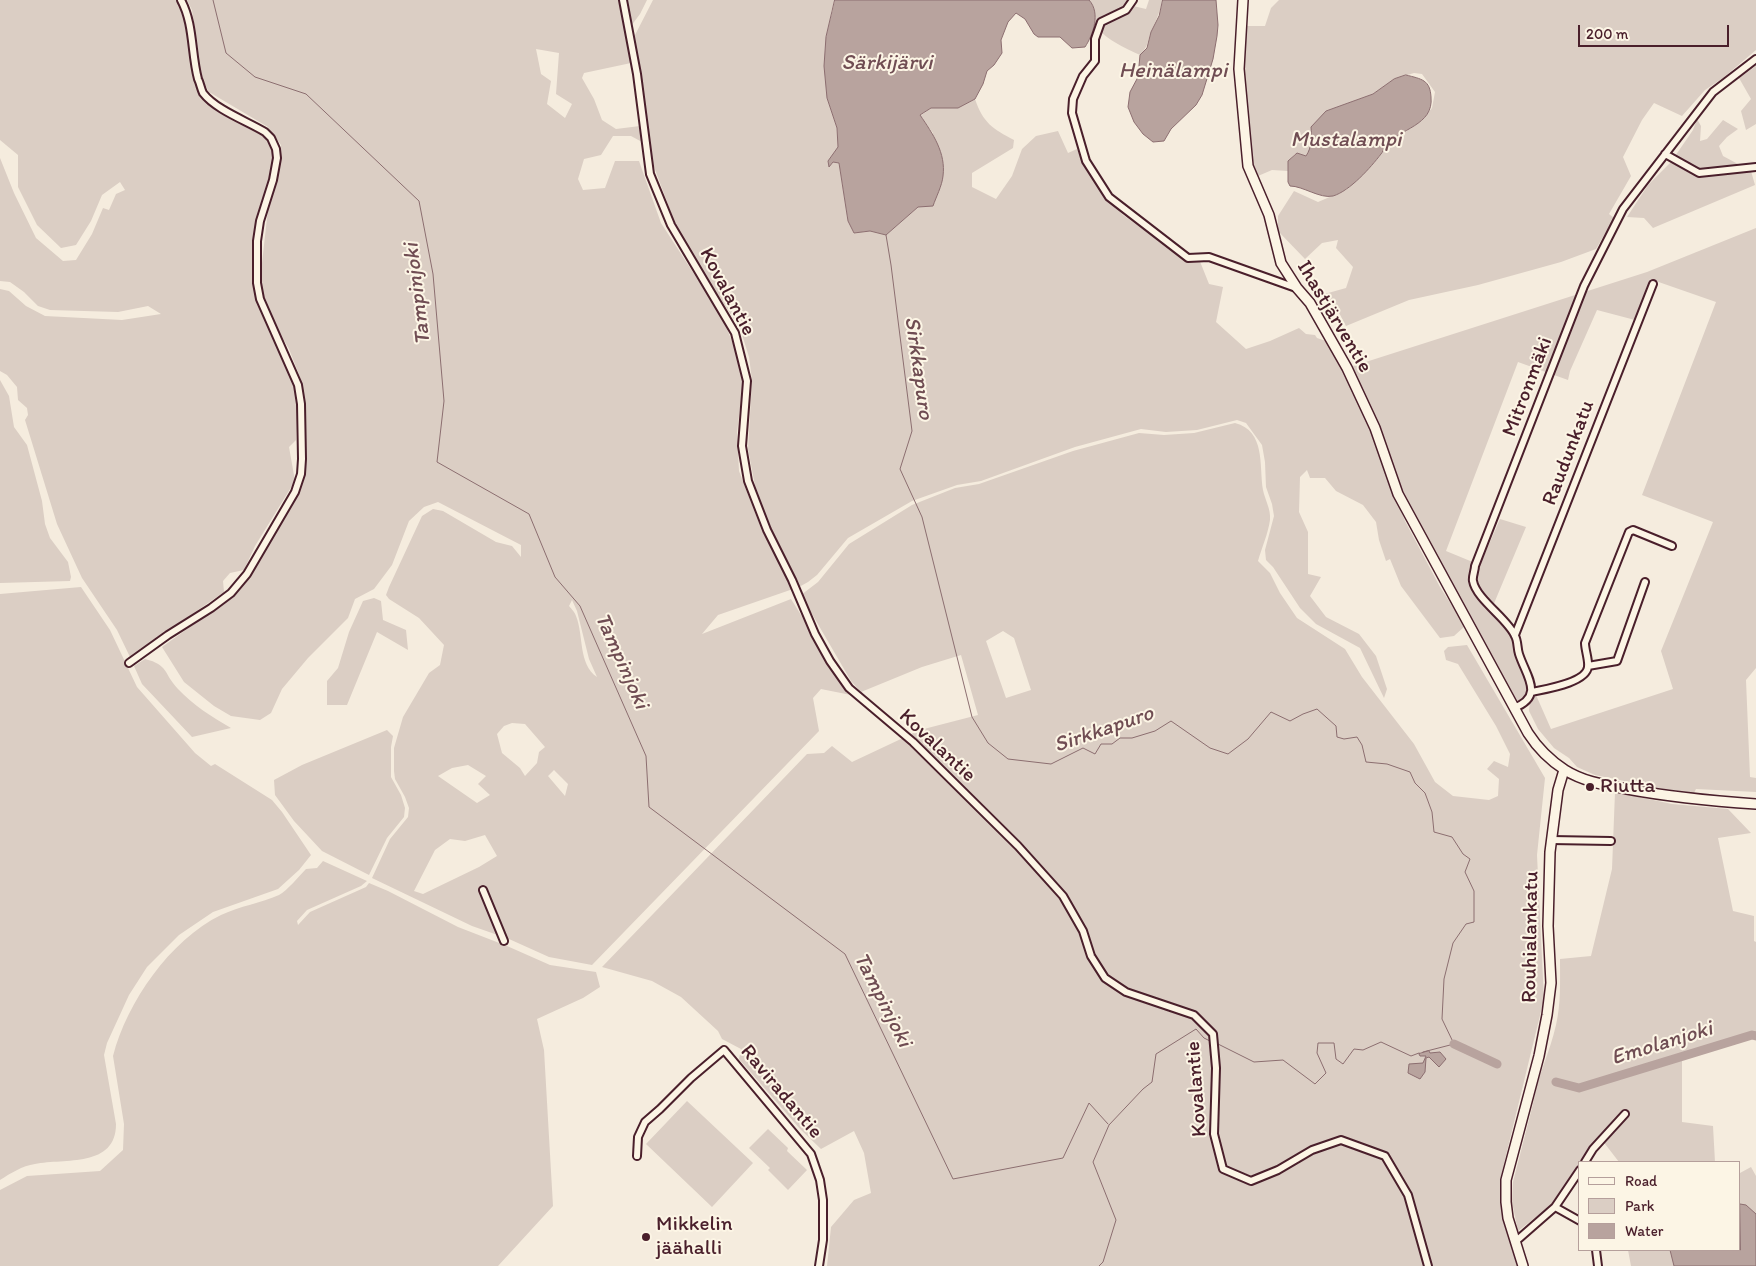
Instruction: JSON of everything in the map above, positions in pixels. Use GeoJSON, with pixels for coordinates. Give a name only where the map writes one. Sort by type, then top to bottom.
{"type":"FeatureCollection","features":[{"type":"Feature","properties":{"kind":"street"},"geometry":{"type":"LineString","coordinates":[[129,664],[168,635],[231,593],[247,574],[296,492],[301,474],[301,404],[298,385],[291,365],[260,299],[257,282],[257,240],[260,221],[273,180],[276,149],[271,138],[265,132],[219,106],[203,92],[194,63],[190,25],[186,9],[181,0]]}},
{"type":"Feature","properties":{"kind":"street","name":"Kovalantie"},"geometry":{"type":"LineString","coordinates":[[624,0],[637,74],[645,148],[650,174],[671,225],[735,333],[748,381],[742,446],[748,481],[767,530],[792,580],[815,634],[823,647],[850,688],[913,742],[1018,846],[1063,896],[1083,931],[1092,956],[1105,978],[1126,992],[1194,1015],[1213,1034],[1216,1068],[1214,1134],[1223,1169],[1251,1181],[1278,1170],[1312,1150],[1341,1140],[1385,1156],[1408,1195],[1428,1266]]}},
{"type":"Feature","properties":{"kind":"street"},"geometry":{"type":"LineString","coordinates":[[1133,0],[1126,10],[1101,22],[1096,39],[1095,61],[1083,76],[1073,99],[1072,113],[1086,161],[1109,197],[1188,258],[1209,257],[1297,288]]}},
{"type":"Feature","properties":{"kind":"street","name":"Ihastjärventie"},"geometry":{"type":"LineString","coordinates":[[1243,0],[1239,69],[1248,166],[1268,215],[1281,262],[1297,288],[1310,303],[1347,368],[1375,428],[1398,494],[1514,708]]}},
{"type":"Feature","properties":{"kind":"street","name":"Mitronmäki"},"geometry":{"type":"LineString","coordinates":[[1515,635],[1479,593],[1473,581],[1476,566],[1584,286],[1623,209],[1713,92],[1756,59]]}},
{"type":"Feature","properties":{"kind":"street"},"geometry":{"type":"LineString","coordinates":[[1665,154],[1699,173],[1756,167]]}},
{"type":"Feature","properties":{"kind":"street","name":"Raudunkatu"},"geometry":{"type":"LineString","coordinates":[[1515,635],[1653,284]]}},
{"type":"Feature","properties":{"kind":"street"},"geometry":{"type":"LineString","coordinates":[[1532,692],[1574,681],[1586,672],[1588,666],[1585,643],[1629,532],[1633,530],[1672,546]]}},
{"type":"Feature","properties":{"kind":"street"},"geometry":{"type":"LineString","coordinates":[[1588,666],[1617,661],[1645,582]]}},
{"type":"Feature","properties":{"kind":"street"},"geometry":{"type":"LineString","coordinates":[[1515,635],[1519,654],[1531,684],[1532,692],[1527,700],[1514,708],[1534,743],[1564,770],[1601,784],[1669,797],[1756,804]]}},
{"type":"Feature","properties":{"kind":"street","name":"Rouhialankatu"},"geometry":{"type":"LineString","coordinates":[[1523,1266],[1508,1218],[1506,1180],[1539,1056],[1550,996],[1548,883],[1551,840],[1558,790],[1564,770]]}},
{"type":"Feature","properties":{"kind":"street"},"geometry":{"type":"LineString","coordinates":[[1551,840],[1611,841]]}},
{"type":"Feature","properties":{"kind":"street"},"geometry":{"type":"LineString","coordinates":[[484,890],[504,941]]}},
{"type":"Feature","properties":{"kind":"street","name":"Raviradantie"},"geometry":{"type":"LineString","coordinates":[[637,1156],[638,1137],[645,1122],[691,1078],[724,1050],[811,1154],[820,1180],[823,1200],[819,1266]]}},
{"type":"Feature","properties":{"kind":"street"},"geometry":{"type":"LineString","coordinates":[[1586,1161],[1593,1149],[1625,1114]]}},
{"type":"Feature","properties":{"kind":"street"},"geometry":{"type":"LineString","coordinates":[[1516,1242],[1555,1207],[1578,1173]]}},
{"type":"Feature","properties":{"kind":"street"},"geometry":{"type":"LineString","coordinates":[[1555,1207],[1578,1220]]}},
{"type":"Feature","properties":{"kind":"street"},"geometry":{"type":"LineString","coordinates":[[1596,1251],[1598,1266]]}},
{"type":"Feature","properties":{"kind":"green space"},"geometry":{"type":"Polygon","coordinates":[[[0,0],[178,0],[185,16],[191,65],[200,95],[217,109],[265,135],[273,148],[275,158],[258,221],[253,253],[253,269],[254,285],[260,309],[294,382],[296,440],[289,447],[295,481],[255,546],[244,570],[230,573],[223,581],[224,592],[130,657],[117,630],[82,578],[57,524],[25,420],[28,415],[27,408],[18,400],[17,387],[7,375],[0,371],[0,289],[9,291],[26,306],[45,316],[122,320],[161,314],[148,306],[118,312],[50,310],[38,306],[24,292],[10,282],[0,281],[0,158],[14,193],[36,238],[63,261],[76,260],[92,234],[103,208],[109,210],[116,194],[125,190],[120,182],[102,195],[91,221],[76,245],[61,248],[37,225],[18,187],[18,155],[0,140],[0,0]]]}},
{"type":"Feature","properties":{"kind":"green space"},"geometry":{"type":"Polygon","coordinates":[[[187,0],[619,0],[631,63],[584,73],[582,78],[594,99],[602,120],[616,129],[640,126],[642,142],[631,136],[613,136],[601,155],[584,159],[578,179],[583,190],[605,188],[615,161],[639,161],[661,223],[722,317],[734,346],[743,382],[737,433],[739,471],[762,531],[793,589],[718,615],[702,634],[791,599],[851,695],[821,689],[813,698],[819,731],[592,965],[549,957],[509,939],[472,926],[372,878],[390,839],[408,817],[409,808],[395,779],[394,771],[394,748],[403,717],[429,673],[440,665],[444,645],[419,618],[389,599],[386,595],[389,587],[422,516],[433,509],[443,511],[496,542],[512,546],[521,557],[521,545],[438,502],[424,507],[409,521],[392,565],[374,589],[355,599],[348,618],[308,658],[282,689],[271,713],[260,720],[231,716],[214,706],[184,682],[162,647],[233,596],[249,578],[297,494],[305,462],[305,409],[300,377],[289,349],[272,320],[262,296],[260,281],[268,209],[280,165],[281,145],[268,127],[209,92],[201,77],[192,10],[187,0]],[[536,49],[541,74],[551,81],[547,104],[565,118],[572,104],[556,94],[559,53],[536,49]],[[572,600],[569,606],[576,615],[584,657],[587,665],[597,677],[589,659],[577,611],[572,600]],[[512,723],[504,726],[497,734],[502,753],[520,768],[525,776],[537,763],[539,752],[545,747],[525,724],[512,723]],[[468,765],[452,768],[438,776],[477,803],[490,795],[478,784],[486,776],[468,765]],[[554,770],[548,776],[565,796],[568,784],[554,770]],[[485,835],[465,841],[450,839],[435,850],[414,891],[423,894],[479,867],[497,856],[485,835]]]}},
{"type":"Feature","properties":{"kind":"green space"},"geometry":{"type":"Polygon","coordinates":[[[627,0],[647,0],[631,26],[627,0]]]}},
{"type":"Feature","properties":{"kind":"green space"},"geometry":{"type":"Polygon","coordinates":[[[653,0],[835,0],[831,12],[827,98],[837,128],[838,148],[828,161],[829,167],[833,162],[839,163],[848,221],[854,233],[870,231],[886,235],[918,207],[933,133],[920,116],[931,108],[958,108],[975,99],[985,120],[1014,140],[1013,148],[972,173],[972,187],[996,199],[1012,176],[1022,149],[1036,136],[1058,131],[1068,153],[1077,149],[1100,189],[1123,215],[1187,261],[1199,259],[1209,284],[1223,287],[1216,322],[1246,349],[1299,328],[1306,334],[1315,335],[1317,338],[1326,341],[1335,356],[1341,361],[1366,419],[1405,521],[1440,587],[1465,626],[1454,636],[1440,638],[1401,586],[1390,559],[1386,561],[1379,540],[1376,522],[1363,505],[1336,491],[1325,478],[1310,478],[1307,470],[1300,477],[1299,512],[1308,532],[1308,574],[1321,577],[1310,596],[1326,617],[1359,634],[1376,656],[1387,689],[1384,698],[1360,648],[1316,624],[1300,608],[1273,567],[1266,560],[1265,550],[1274,516],[1266,487],[1262,445],[1246,423],[1237,420],[1197,430],[1166,432],[1141,429],[1075,447],[981,481],[957,485],[912,501],[848,538],[817,575],[799,587],[771,533],[756,491],[748,449],[752,380],[749,357],[740,328],[705,276],[676,226],[650,156],[643,86],[634,37],[653,0]]]}},
{"type":"Feature","properties":{"kind":"green space"},"geometry":{"type":"Polygon","coordinates":[[[1089,0],[1128,0],[1133,6],[1146,9],[1149,0],[1163,0],[1146,46],[1140,55],[1114,42],[1102,33],[1095,23],[1093,8],[1089,0]]]}},
{"type":"Feature","properties":{"kind":"green space"},"geometry":{"type":"Polygon","coordinates":[[[1279,0],[1756,0],[1756,50],[1723,78],[1705,90],[1682,116],[1654,103],[1642,120],[1623,157],[1631,176],[1609,214],[1614,218],[1596,249],[1561,262],[1478,285],[1409,300],[1346,326],[1337,309],[1321,295],[1346,288],[1353,267],[1336,248],[1338,240],[1322,243],[1305,259],[1278,231],[1278,216],[1294,191],[1318,202],[1346,190],[1373,164],[1385,146],[1421,121],[1432,108],[1435,92],[1422,74],[1414,73],[1394,79],[1373,94],[1326,111],[1312,135],[1310,150],[1305,156],[1295,154],[1288,161],[1288,171],[1272,170],[1258,176],[1252,165],[1245,96],[1244,61],[1247,26],[1265,26],[1271,8],[1279,0]]]}},
{"type":"Feature","properties":{"kind":"green space"},"geometry":{"type":"Polygon","coordinates":[[[1756,66],[1756,124],[1746,130],[1741,111],[1751,99],[1739,78],[1756,66]]]}},
{"type":"Feature","properties":{"kind":"green space"},"geometry":{"type":"Polygon","coordinates":[[[1697,119],[1701,126],[1700,141],[1707,139],[1723,120],[1738,129],[1719,146],[1723,156],[1751,171],[1755,185],[1653,228],[1644,218],[1627,217],[1648,185],[1671,162],[1693,130],[1697,119]]]}},
{"type":"Feature","properties":{"kind":"green space"},"geometry":{"type":"Polygon","coordinates":[[[1756,228],[1756,668],[1746,680],[1750,777],[1756,778],[1756,792],[1696,789],[1694,793],[1658,788],[1595,775],[1577,767],[1569,758],[1554,748],[1538,729],[1529,711],[1530,701],[1536,695],[1551,729],[1673,689],[1661,651],[1713,522],[1642,495],[1716,302],[1650,279],[1635,320],[1597,310],[1570,371],[1568,380],[1518,362],[1446,551],[1480,565],[1500,519],[1526,527],[1490,613],[1512,637],[1531,684],[1532,692],[1514,708],[1398,494],[1347,368],[1647,272],[1756,228]]]}},
{"type":"Feature","properties":{"kind":"green space"},"geometry":{"type":"Polygon","coordinates":[[[0,380],[9,396],[14,427],[27,445],[42,501],[45,524],[50,538],[68,562],[70,581],[0,583],[0,380]]]}},
{"type":"Feature","properties":{"kind":"green space"},"geometry":{"type":"Polygon","coordinates":[[[1235,423],[1245,427],[1252,433],[1261,460],[1263,490],[1270,516],[1268,530],[1258,561],[1270,573],[1280,593],[1297,618],[1345,649],[1362,677],[1414,744],[1435,782],[1453,796],[1489,800],[1498,796],[1499,779],[1487,769],[1494,761],[1508,767],[1510,754],[1496,726],[1458,664],[1446,660],[1444,651],[1448,647],[1467,645],[1545,778],[1537,855],[1544,999],[1500,1180],[1508,1233],[1518,1266],[827,1266],[831,1227],[854,1200],[871,1193],[864,1153],[854,1131],[821,1149],[800,1129],[739,1059],[741,1049],[722,1039],[718,1031],[681,997],[652,981],[602,967],[807,754],[824,753],[832,746],[852,762],[920,730],[978,715],[961,655],[922,667],[861,692],[851,681],[801,595],[818,582],[849,544],[912,505],[955,488],[979,484],[1073,451],[1139,433],[1164,435],[1194,433],[1235,423]],[[1003,631],[986,641],[1006,698],[1031,690],[1014,638],[1003,631]]]}},
{"type":"Feature","properties":{"kind":"green space"},"geometry":{"type":"Polygon","coordinates":[[[81,587],[110,630],[137,687],[195,753],[211,766],[215,764],[272,800],[311,855],[299,870],[278,889],[213,912],[179,935],[147,967],[129,995],[107,1043],[104,1055],[116,1124],[114,1138],[108,1148],[87,1158],[30,1165],[0,1180],[0,594],[81,587]]]}},
{"type":"Feature","properties":{"kind":"green space"},"geometry":{"type":"Polygon","coordinates":[[[374,598],[381,601],[383,620],[406,630],[408,650],[377,632],[347,705],[327,705],[327,681],[338,668],[349,632],[363,601],[374,598]]]}},
{"type":"Feature","properties":{"kind":"green space"},"geometry":{"type":"Polygon","coordinates":[[[145,659],[153,661],[162,667],[178,689],[190,700],[231,728],[192,737],[142,684],[134,666],[145,659]]]}},
{"type":"Feature","properties":{"kind":"green space"},"geometry":{"type":"Polygon","coordinates":[[[387,730],[393,736],[391,777],[401,795],[405,808],[404,817],[387,838],[369,875],[322,851],[294,821],[275,795],[274,780],[302,765],[387,730]]]}},
{"type":"Feature","properties":{"kind":"green space"},"geometry":{"type":"Polygon","coordinates":[[[1615,792],[1672,804],[1728,809],[1751,833],[1718,838],[1733,911],[1754,916],[1754,941],[1756,942],[1756,1036],[1752,1035],[1682,1057],[1682,1122],[1713,1126],[1715,1161],[1618,1161],[1602,1140],[1585,1161],[1578,1161],[1578,1171],[1549,1207],[1518,1231],[1512,1202],[1513,1182],[1537,1084],[1558,1017],[1560,959],[1591,956],[1612,869],[1615,792]]]}},
{"type":"Feature","properties":{"kind":"green space"},"geometry":{"type":"Polygon","coordinates":[[[323,861],[367,881],[361,886],[307,910],[297,921],[298,925],[310,912],[366,887],[369,883],[458,927],[550,965],[596,972],[600,987],[583,998],[537,1019],[544,1050],[553,1206],[498,1266],[0,1266],[0,1190],[27,1176],[100,1171],[123,1150],[124,1124],[113,1056],[120,1035],[140,994],[168,956],[202,926],[228,912],[279,895],[306,869],[317,868],[323,861]]]}},
{"type":"Feature","properties":{"kind":"green space"},"geometry":{"type":"Polygon","coordinates":[[[687,1101],[753,1163],[712,1207],[646,1144],[687,1101]]]}},
{"type":"Feature","properties":{"kind":"green space"},"geometry":{"type":"Polygon","coordinates":[[[768,1129],[807,1170],[788,1190],[768,1170],[770,1168],[749,1148],[768,1129]]]}},
{"type":"Feature","properties":{"kind":"green space"},"geometry":{"type":"Polygon","coordinates":[[[1751,1167],[1756,1176],[1756,1266],[1631,1266],[1628,1251],[1741,1251],[1741,1172],[1751,1167]]]}},
{"type":"Feature","properties":{"kind":"water","name":"Särkijärvi"},"geometry":{"type":"Polygon","coordinates":[[[835,0],[1089,0],[1093,5],[1095,17],[1091,36],[1085,47],[1072,48],[1060,37],[1038,37],[1025,19],[1016,13],[1008,22],[1001,40],[1002,53],[994,65],[987,71],[975,99],[958,108],[931,108],[920,115],[934,137],[942,159],[942,180],[933,206],[918,207],[886,235],[870,231],[854,233],[848,221],[839,163],[833,162],[829,167],[828,161],[838,147],[837,128],[827,98],[824,66],[826,37],[835,0]]]}},
{"type":"Feature","properties":{"kind":"water","name":"Heinälampi"},"geometry":{"type":"Polygon","coordinates":[[[1163,0],[1216,0],[1218,25],[1213,59],[1202,95],[1196,105],[1171,129],[1164,141],[1153,142],[1143,134],[1134,122],[1128,107],[1130,92],[1138,77],[1140,55],[1147,48],[1163,0]]]}},
{"type":"Feature","properties":{"kind":"water","name":"Mustalampi"},"geometry":{"type":"Polygon","coordinates":[[[1406,75],[1421,79],[1429,87],[1430,107],[1421,121],[1391,141],[1366,172],[1340,193],[1333,196],[1323,196],[1290,186],[1288,182],[1288,161],[1297,153],[1306,156],[1311,142],[1311,127],[1326,111],[1373,94],[1394,79],[1406,75]]]}},
{"type":"Feature","properties":{"kind":"water"},"geometry":{"type":"Polygon","coordinates":[[[1429,1051],[1430,1053],[1440,1052],[1446,1059],[1439,1067],[1429,1057],[1426,1058],[1425,1072],[1420,1079],[1408,1073],[1409,1064],[1423,1063],[1426,1056],[1420,1056],[1419,1054],[1429,1051]]]}},
{"type":"Feature","properties":{"kind":"water"},"geometry":{"type":"Polygon","coordinates":[[[1741,1204],[1746,1205],[1756,1214],[1756,1266],[1674,1266],[1670,1251],[1741,1251],[1741,1204]]]}},
{"type":"Feature","properties":{"kind":"waterway","name":"Tampinjoki"},"geometry":{"type":"LineString","coordinates":[[213,0],[226,53],[255,77],[306,94],[419,201],[433,274],[444,401],[437,462],[529,514],[555,577],[580,606],[646,756],[649,807],[845,954],[953,1179],[1063,1158],[1089,1103],[1108,1124]]}},
{"type":"Feature","properties":{"kind":"waterway","name":"Sirkkapuro"},"geometry":{"type":"LineString","coordinates":[[886,235],[912,431],[900,469],[922,517],[972,717],[988,743],[1008,759],[1051,764],[1083,748],[1095,754],[1101,744],[1112,744],[1120,738],[1132,738],[1155,731],[1171,721],[1210,748],[1228,754],[1248,739],[1271,712],[1290,721],[1317,709],[1336,726],[1337,737],[1344,739],[1357,737],[1362,745],[1366,762],[1387,764],[1410,772],[1415,783],[1425,793],[1432,812],[1434,832],[1452,837],[1463,854],[1470,859],[1465,872],[1474,891],[1474,922],[1466,924],[1453,943],[1444,979],[1442,1019],[1454,1044],[1423,1052]]}},
{"type":"Feature","properties":{"kind":"waterway","name":"Tampinjoki"},"geometry":{"type":"LineString","coordinates":[[1099,1266],[1103,1262],[1116,1220],[1093,1162],[1109,1125],[1152,1082],[1156,1054],[1196,1029],[1204,1038],[1212,1042]]}},
{"type":"Feature","properties":{"kind":"waterway","name":"Emolanjoki"},"geometry":{"type":"LineString","coordinates":[[1556,1082],[1579,1088],[1752,1035],[1756,1036]]}},
{"type":"Feature","properties":{"kind":"waterway"},"geometry":{"type":"LineString","coordinates":[[1216,1043],[1254,1062],[1283,1060],[1315,1084],[1326,1073],[1317,1053],[1318,1043],[1334,1043],[1336,1059],[1343,1064],[1354,1049],[1363,1050],[1381,1042],[1411,1056],[1419,1053]]}},
{"type":"Feature","properties":{"kind":"waterway"},"geometry":{"type":"LineString","coordinates":[[1454,1044],[1497,1064]]}},
{"type":"Feature","properties":{"kind":"place","name":"Riutta"},"geometry":{"type":"Point","coordinates":[1590,787]}},
{"type":"Feature","properties":{"kind":"place","name":"Mikkelin jäähalli"},"geometry":{"type":"Point","coordinates":[646,1237]}}]}
